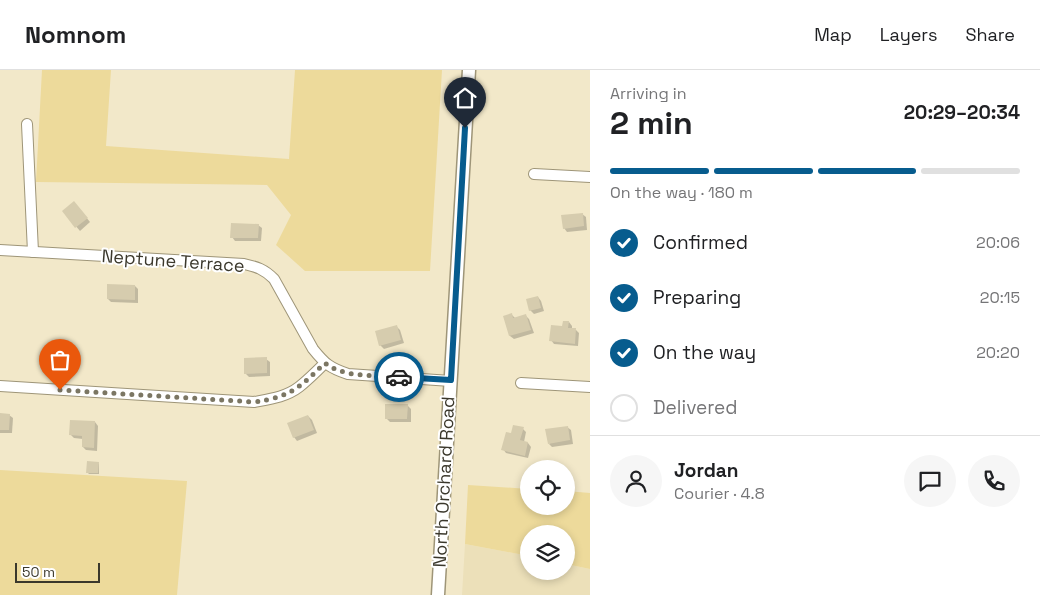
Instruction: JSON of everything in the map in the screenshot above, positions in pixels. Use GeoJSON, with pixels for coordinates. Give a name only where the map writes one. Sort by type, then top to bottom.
{"type":"FeatureCollection","features":[{"type":"Feature","properties":{"kind":"street","name":"North Orchard Road"},"geometry":{"type":"LineString","coordinates":[[438,595],[469,70]]}},
{"type":"Feature","properties":{"kind":"street"},"geometry":{"type":"LineString","coordinates":[[27,124],[34,252]]}},
{"type":"Feature","properties":{"kind":"street"},"geometry":{"type":"LineString","coordinates":[[534,174],[590,177]]}},
{"type":"Feature","properties":{"kind":"street","name":"Neptune Terrace"},"geometry":{"type":"LineString","coordinates":[[0,250],[244,264],[255,267],[265,271],[274,279],[312,349],[325,363]]}},
{"type":"Feature","properties":{"kind":"street"},"geometry":{"type":"LineString","coordinates":[[0,386],[254,402],[270,400],[285,395],[299,387],[325,363],[333,369],[348,374],[451,380]]}},
{"type":"Feature","properties":{"kind":"street"},"geometry":{"type":"LineString","coordinates":[[521,383],[590,387]]}},
{"type":"Feature","properties":{"kind":"shaded area"},"geometry":{"type":"Polygon","coordinates":[[[42,70],[111,70],[106,146],[289,159],[295,70],[442,70],[430,271],[305,271],[276,245],[291,215],[267,185],[36,182],[42,70]]]}},
{"type":"Feature","properties":{"kind":"shaded area"},"geometry":{"type":"Polygon","coordinates":[[[0,470],[187,481],[177,595],[0,595],[0,470]]]}},
{"type":"Feature","properties":{"kind":"shaded area"},"geometry":{"type":"Polygon","coordinates":[[[468,485],[520,488],[520,515],[575,515],[575,492],[590,493],[590,569],[575,566],[575,525],[520,525],[520,554],[465,544],[468,485]]]}},
{"type":"Feature","properties":{"kind":"shaded area"},"geometry":{"type":"Polygon","coordinates":[[[465,544],[520,554],[520,580],[575,580],[575,566],[590,569],[590,595],[462,595],[465,544]]]}},
{"type":"Feature","properties":{"kind":"building"},"geometry":{"type":"Polygon","coordinates":[[[74,201],[88,218],[75,228],[62,211],[74,201]]]}},
{"type":"Feature","properties":{"kind":"building"},"geometry":{"type":"Polygon","coordinates":[[[583,213],[584,226],[563,229],[561,215],[583,213]]]}},
{"type":"Feature","properties":{"kind":"building"},"geometry":{"type":"Polygon","coordinates":[[[231,223],[259,224],[258,238],[230,238],[231,223]]]}},
{"type":"Feature","properties":{"kind":"building"},"geometry":{"type":"Polygon","coordinates":[[[107,284],[135,285],[135,300],[107,299],[107,284]]]}},
{"type":"Feature","properties":{"kind":"building"},"geometry":{"type":"Polygon","coordinates":[[[538,296],[541,308],[529,311],[526,299],[538,296]]]}},
{"type":"Feature","properties":{"kind":"building"},"geometry":{"type":"Polygon","coordinates":[[[512,313],[513,318],[526,314],[531,330],[509,336],[503,316],[512,313]]]}},
{"type":"Feature","properties":{"kind":"building"},"geometry":{"type":"Polygon","coordinates":[[[563,321],[569,321],[568,328],[576,328],[575,344],[549,341],[551,325],[562,326],[563,321]]]}},
{"type":"Feature","properties":{"kind":"building"},"geometry":{"type":"Polygon","coordinates":[[[397,325],[401,340],[379,346],[375,331],[397,325]]]}},
{"type":"Feature","properties":{"kind":"building"},"geometry":{"type":"Polygon","coordinates":[[[267,357],[267,373],[244,374],[244,358],[267,357]]]}},
{"type":"Feature","properties":{"kind":"building"},"geometry":{"type":"Polygon","coordinates":[[[385,404],[408,404],[407,419],[385,419],[385,404]]]}},
{"type":"Feature","properties":{"kind":"building"},"geometry":{"type":"Polygon","coordinates":[[[0,413],[10,414],[9,430],[0,430],[0,413]]]}},
{"type":"Feature","properties":{"kind":"building"},"geometry":{"type":"Polygon","coordinates":[[[308,415],[314,430],[293,438],[287,423],[308,415]]]}},
{"type":"Feature","properties":{"kind":"building"},"geometry":{"type":"Polygon","coordinates":[[[70,420],[95,421],[94,448],[82,447],[82,436],[69,435],[70,420]]]}},
{"type":"Feature","properties":{"kind":"building"},"geometry":{"type":"Polygon","coordinates":[[[513,425],[524,427],[520,440],[528,442],[525,456],[501,450],[506,432],[511,433],[513,425]]]}},
{"type":"Feature","properties":{"kind":"building"},"geometry":{"type":"Polygon","coordinates":[[[568,426],[570,440],[548,444],[545,429],[568,426]]]}},
{"type":"Feature","properties":{"kind":"building"},"geometry":{"type":"Polygon","coordinates":[[[87,461],[99,462],[98,473],[86,473],[87,461]]]}},
{"type":"Feature","properties":{"kind":"way so far"},"geometry":{"type":"LineString","coordinates":[[60,390],[254,402],[270,400],[285,395],[299,387],[325,363],[333,369],[348,374],[399,377]]}},
{"type":"Feature","properties":{"kind":"route"},"geometry":{"type":"LineString","coordinates":[[399,377],[451,380],[465,128]]}}]}
